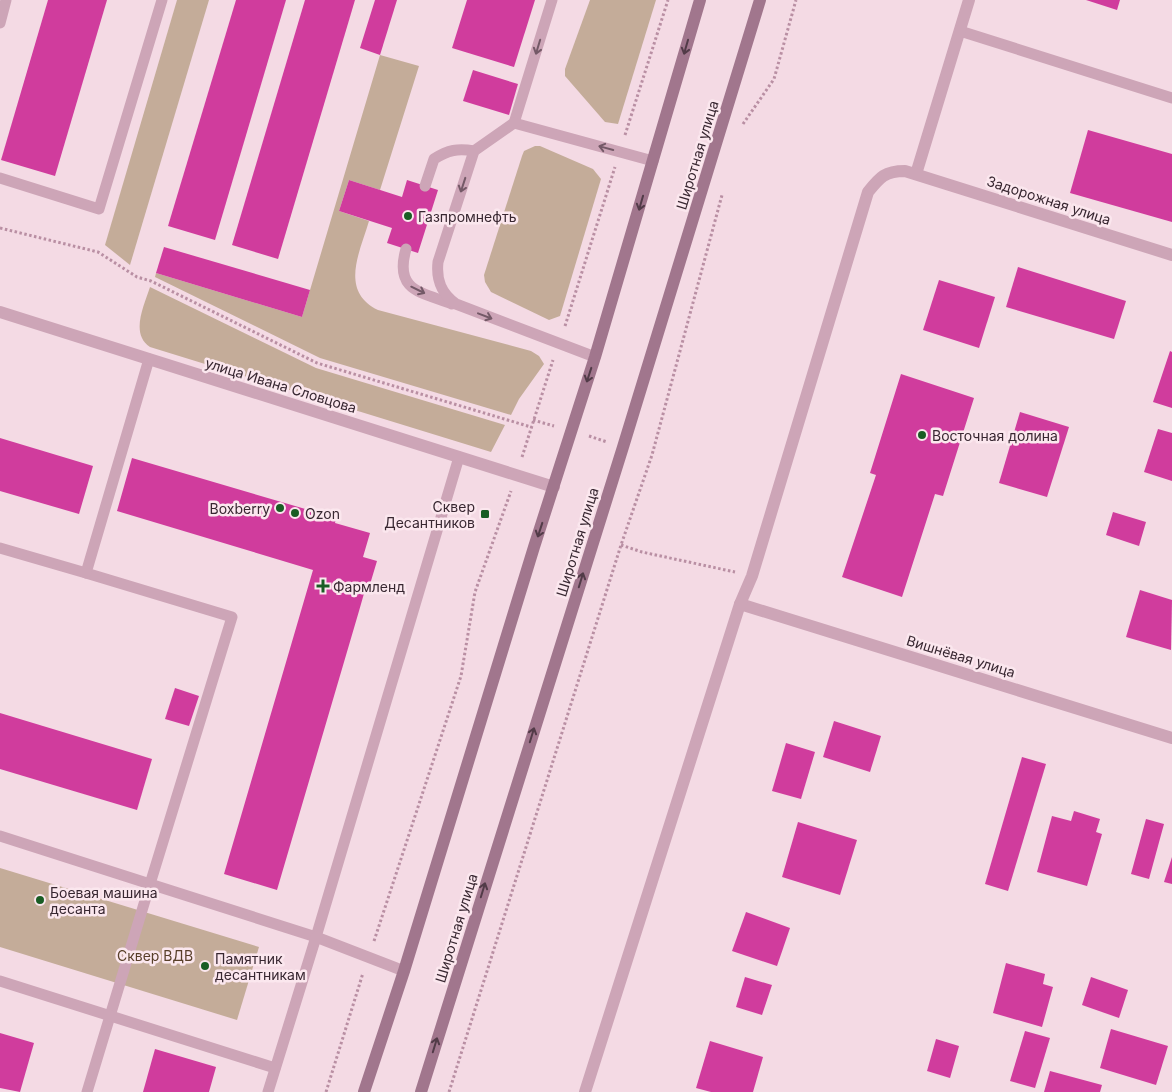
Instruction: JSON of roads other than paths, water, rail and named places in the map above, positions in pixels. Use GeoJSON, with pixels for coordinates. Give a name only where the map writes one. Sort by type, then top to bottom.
{"type":"FeatureCollection","features":[{"type":"Feature","properties":{"kind":"main road"},"geometry":{"type":"LineString","coordinates":[[364,1092],[404,972],[595,357],[700,0]]}},
{"type":"Feature","properties":{"kind":"main road","name":"Широтная улица"},"geometry":{"type":"LineString","coordinates":[[420,1092],[623,446],[760,0]]}},
{"type":"Feature","properties":{"kind":"street"},"geometry":{"type":"LineString","coordinates":[[916,174],[970,0]]}},
{"type":"Feature","properties":{"kind":"street","name":"Задорожная улица"},"geometry":{"type":"LineString","coordinates":[[585,1092],[740,604],[752,576],[868,192],[879,178],[892,171],[905,171],[1172,255]]}},
{"type":"Feature","properties":{"kind":"street","name":"улица Ивана Словцова"},"geometry":{"type":"LineString","coordinates":[[0,312],[554,487]]}},
{"type":"Feature","properties":{"kind":"street","name":"Вишнёвая улица"},"geometry":{"type":"LineString","coordinates":[[740,604],[1172,738]]}},
{"type":"Feature","properties":{"kind":"lane"},"geometry":{"type":"LineString","coordinates":[[0,24],[6,0]]}},
{"type":"Feature","properties":{"kind":"lane"},"geometry":{"type":"LineString","coordinates":[[0,178],[99,209],[162,0]]}},
{"type":"Feature","properties":{"kind":"lane"},"geometry":{"type":"LineString","coordinates":[[465,308],[448,298],[441,290],[437,271],[438,262],[474,150],[514,123],[552,0]]}},
{"type":"Feature","properties":{"kind":"lane"},"geometry":{"type":"LineString","coordinates":[[960,31],[1172,98]]}},
{"type":"Feature","properties":{"kind":"lane"},"geometry":{"type":"LineString","coordinates":[[514,123],[653,161]]}},
{"type":"Feature","properties":{"kind":"lane"},"geometry":{"type":"LineString","coordinates":[[425,186],[434,159],[450,150],[474,150]]}},
{"type":"Feature","properties":{"kind":"lane"},"geometry":{"type":"LineString","coordinates":[[406,249],[402,271],[409,285],[416,290],[595,357]]}},
{"type":"Feature","properties":{"kind":"lane"},"geometry":{"type":"LineString","coordinates":[[86,573],[149,359]]}},
{"type":"Feature","properties":{"kind":"lane"},"geometry":{"type":"LineString","coordinates":[[268,1092],[459,457]]}},
{"type":"Feature","properties":{"kind":"lane"},"geometry":{"type":"LineString","coordinates":[[0,548],[232,618],[88,1092]]}},
{"type":"Feature","properties":{"kind":"lane"},"geometry":{"type":"LineString","coordinates":[[0,836],[316,937],[404,972]]}},
{"type":"Feature","properties":{"kind":"lane"},"geometry":{"type":"LineString","coordinates":[[0,981],[275,1068]]}},
{"type":"Feature","properties":{"kind":"place","name":"Газпромнефть"},"geometry":{"type":"Point","coordinates":[408,216]}},
{"type":"Feature","properties":{"kind":"place","name":"Восточная долина"},"geometry":{"type":"Point","coordinates":[922,435]}},
{"type":"Feature","properties":{"kind":"place","name":"Boxberry"},"geometry":{"type":"Point","coordinates":[280,508]}},
{"type":"Feature","properties":{"kind":"place","name":"Ozon"},"geometry":{"type":"Point","coordinates":[295,513]}},
{"type":"Feature","properties":{"kind":"place","name":"Сквер Десантников"},"geometry":{"type":"Point","coordinates":[485,514]}},
{"type":"Feature","properties":{"kind":"place","name":"Фармленд"},"geometry":{"type":"Point","coordinates":[323,586]}},
{"type":"Feature","properties":{"kind":"place","name":"Боевая машина десанта"},"geometry":{"type":"Point","coordinates":[40,900]}},
{"type":"Feature","properties":{"kind":"place","name":"Памятник десантникам"},"geometry":{"type":"Point","coordinates":[205,966]}},
{"type":"Feature","properties":{"kind":"park label","name":"Сквер ВДВ"},"geometry":{"type":"Point","coordinates":[155,955]}}]}
